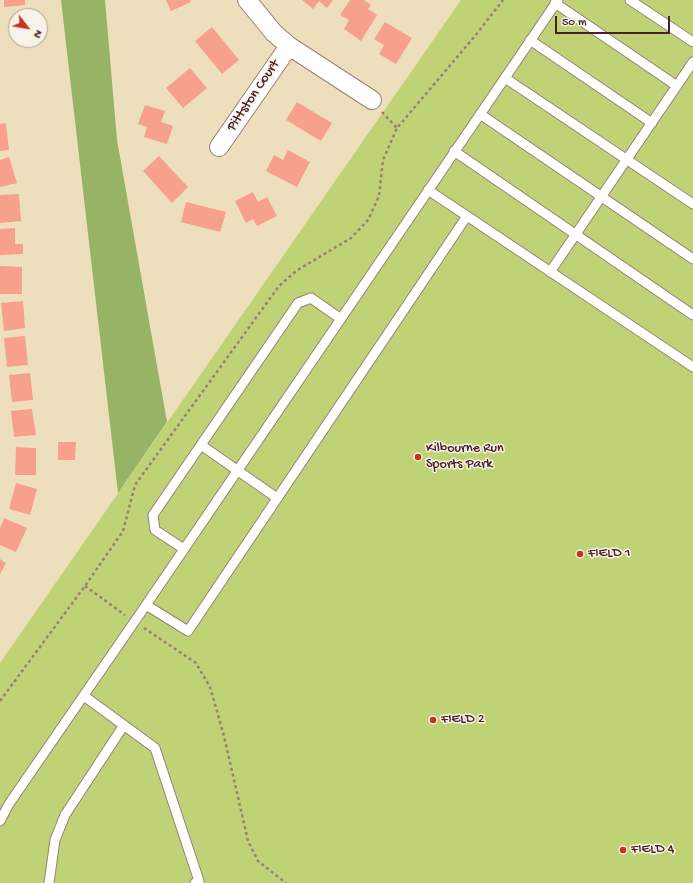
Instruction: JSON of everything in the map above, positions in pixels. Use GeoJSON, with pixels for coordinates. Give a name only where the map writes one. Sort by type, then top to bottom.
{"type":"FeatureCollection","features":[{"type":"Feature","properties":{"kind":"street"},"geometry":{"type":"LineString","coordinates":[[247,0],[274,33],[289,46],[372,100]]}},
{"type":"Feature","properties":{"kind":"street","name":"Pittston Court"},"geometry":{"type":"LineString","coordinates":[[219,147],[289,46]]}},
{"type":"Feature","properties":{"kind":"lane"},"geometry":{"type":"LineString","coordinates":[[630,0],[693,42]]}},
{"type":"Feature","properties":{"kind":"lane"},"geometry":{"type":"LineString","coordinates":[[0,820],[9,804],[556,2],[677,86]]}},
{"type":"Feature","properties":{"kind":"lane"},"geometry":{"type":"LineString","coordinates":[[530,40],[652,123]]}},
{"type":"Feature","properties":{"kind":"lane"},"geometry":{"type":"LineString","coordinates":[[550,272],[693,62]]}},
{"type":"Feature","properties":{"kind":"lane"},"geometry":{"type":"LineString","coordinates":[[505,78],[693,204]]}},
{"type":"Feature","properties":{"kind":"lane"},"geometry":{"type":"LineString","coordinates":[[480,114],[693,259]]}},
{"type":"Feature","properties":{"kind":"lane"},"geometry":{"type":"LineString","coordinates":[[454,151],[693,315]]}},
{"type":"Feature","properties":{"kind":"lane"},"geometry":{"type":"LineString","coordinates":[[428,190],[693,367]]}},
{"type":"Feature","properties":{"kind":"lane"},"geometry":{"type":"LineString","coordinates":[[146,605],[188,631],[467,216]]}},
{"type":"Feature","properties":{"kind":"lane"},"geometry":{"type":"LineString","coordinates":[[184,549],[156,530],[153,515],[298,303],[310,298],[341,319]]}},
{"type":"Feature","properties":{"kind":"lane"},"geometry":{"type":"LineString","coordinates":[[201,445],[277,498]]}},
{"type":"Feature","properties":{"kind":"lane"},"geometry":{"type":"LineString","coordinates":[[84,696],[155,748],[199,881],[195,883]]}},
{"type":"Feature","properties":{"kind":"lane"},"geometry":{"type":"LineString","coordinates":[[49,883],[55,840],[65,815],[124,725]]}},
{"type":"Feature","properties":{"kind":"path"},"geometry":{"type":"LineString","coordinates":[[0,701],[85,586],[122,531],[135,485],[279,286],[296,272],[351,238],[368,220],[379,196],[383,160],[397,128],[476,36],[503,0]]}},
{"type":"Feature","properties":{"kind":"path"},"geometry":{"type":"LineString","coordinates":[[372,100],[397,128]]}},
{"type":"Feature","properties":{"kind":"path"},"geometry":{"type":"LineString","coordinates":[[85,586],[196,663],[210,687],[224,736],[248,841],[258,861],[286,883]]}},
{"type":"Feature","properties":{"kind":"green space"},"geometry":{"type":"Polygon","coordinates":[[[61,0],[105,0],[117,140],[167,422],[118,493],[61,0]]]}},
{"type":"Feature","properties":{"kind":"green space","name":"Kilbourne Run Sports Park"},"geometry":{"type":"Polygon","coordinates":[[[461,0],[693,0],[693,883],[0,883],[0,663],[461,0]]]}},
{"type":"Feature","properties":{"kind":"building"},"geometry":{"type":"Polygon","coordinates":[[[4,0],[25,0],[25,5],[4,7],[4,0]]]}},
{"type":"Feature","properties":{"kind":"building"},"geometry":{"type":"Polygon","coordinates":[[[166,0],[190,0],[191,2],[171,11],[166,0]]]}},
{"type":"Feature","properties":{"kind":"building"},"geometry":{"type":"Polygon","coordinates":[[[302,0],[333,0],[327,8],[319,1],[313,9],[302,0]]]}},
{"type":"Feature","properties":{"kind":"building"},"geometry":{"type":"Polygon","coordinates":[[[350,0],[364,0],[371,5],[368,9],[377,15],[361,41],[344,29],[349,20],[340,15],[350,0]]]}},
{"type":"Feature","properties":{"kind":"building"},"geometry":{"type":"Polygon","coordinates":[[[385,22],[412,38],[396,64],[379,54],[384,45],[374,39],[385,22]]]}},
{"type":"Feature","properties":{"kind":"building"},"geometry":{"type":"Polygon","coordinates":[[[212,27],[239,60],[222,74],[195,41],[212,27]]]}},
{"type":"Feature","properties":{"kind":"building"},"geometry":{"type":"Polygon","coordinates":[[[190,68],[207,88],[183,108],[166,88],[190,68]]]}},
{"type":"Feature","properties":{"kind":"building"},"geometry":{"type":"Polygon","coordinates":[[[297,102],[332,123],[321,141],[286,120],[297,102]]]}},
{"type":"Feature","properties":{"kind":"building"},"geometry":{"type":"Polygon","coordinates":[[[145,105],[165,111],[161,122],[173,126],[167,144],[144,137],[147,127],[138,124],[145,105]]]}},
{"type":"Feature","properties":{"kind":"building"},"geometry":{"type":"Polygon","coordinates":[[[6,123],[9,150],[0,151],[0,124],[6,123]]]}},
{"type":"Feature","properties":{"kind":"building"},"geometry":{"type":"Polygon","coordinates":[[[288,150],[310,162],[297,187],[266,171],[274,155],[283,160],[288,150]]]}},
{"type":"Feature","properties":{"kind":"building"},"geometry":{"type":"Polygon","coordinates":[[[159,156],[188,187],[172,203],[143,171],[159,156]]]}},
{"type":"Feature","properties":{"kind":"building"},"geometry":{"type":"Polygon","coordinates":[[[9,157],[17,183],[0,187],[0,160],[9,157]]]}},
{"type":"Feature","properties":{"kind":"building"},"geometry":{"type":"Polygon","coordinates":[[[253,192],[258,202],[267,197],[277,216],[257,226],[253,219],[246,223],[235,201],[253,192]]]}},
{"type":"Feature","properties":{"kind":"building"},"geometry":{"type":"Polygon","coordinates":[[[19,194],[21,221],[0,223],[0,195],[19,194]]]}},
{"type":"Feature","properties":{"kind":"building"},"geometry":{"type":"Polygon","coordinates":[[[186,202],[226,212],[220,232],[181,222],[186,202]]]}},
{"type":"Feature","properties":{"kind":"building"},"geometry":{"type":"Polygon","coordinates":[[[15,228],[15,244],[23,244],[23,254],[0,255],[0,229],[15,228]]]}},
{"type":"Feature","properties":{"kind":"building"},"geometry":{"type":"Polygon","coordinates":[[[0,266],[22,267],[22,294],[0,294],[0,266]]]}},
{"type":"Feature","properties":{"kind":"building"},"geometry":{"type":"Polygon","coordinates":[[[23,301],[25,328],[4,331],[1,303],[23,301]]]}},
{"type":"Feature","properties":{"kind":"building"},"geometry":{"type":"Polygon","coordinates":[[[25,336],[28,365],[7,367],[4,338],[25,336]]]}},
{"type":"Feature","properties":{"kind":"building"},"geometry":{"type":"Polygon","coordinates":[[[30,373],[33,400],[12,402],[9,375],[30,373]]]}},
{"type":"Feature","properties":{"kind":"building"},"geometry":{"type":"Polygon","coordinates":[[[32,409],[36,435],[14,437],[11,411],[32,409]]]}},
{"type":"Feature","properties":{"kind":"building"},"geometry":{"type":"Polygon","coordinates":[[[58,442],[76,442],[75,460],[58,460],[58,442]]]}},
{"type":"Feature","properties":{"kind":"building"},"geometry":{"type":"Polygon","coordinates":[[[16,447],[36,448],[36,475],[15,475],[16,447]]]}},
{"type":"Feature","properties":{"kind":"building"},"geometry":{"type":"Polygon","coordinates":[[[16,483],[37,489],[30,515],[9,509],[16,483]]]}},
{"type":"Feature","properties":{"kind":"building"},"geometry":{"type":"Polygon","coordinates":[[[4,518],[27,528],[16,552],[0,545],[0,528],[4,518]]]}},
{"type":"Feature","properties":{"kind":"building"},"geometry":{"type":"Polygon","coordinates":[[[0,559],[6,563],[0,574],[0,559]]]}},
{"type":"Feature","properties":{"kind":"place","name":"Kilbourne Run Sports Park"},"geometry":{"type":"Point","coordinates":[418,457]}},
{"type":"Feature","properties":{"kind":"place","name":"FIELD 1"},"geometry":{"type":"Point","coordinates":[580,554]}},
{"type":"Feature","properties":{"kind":"place","name":"FIELD 2"},"geometry":{"type":"Point","coordinates":[433,720]}},
{"type":"Feature","properties":{"kind":"place","name":"FIELD 4"},"geometry":{"type":"Point","coordinates":[623,850]}}]}
